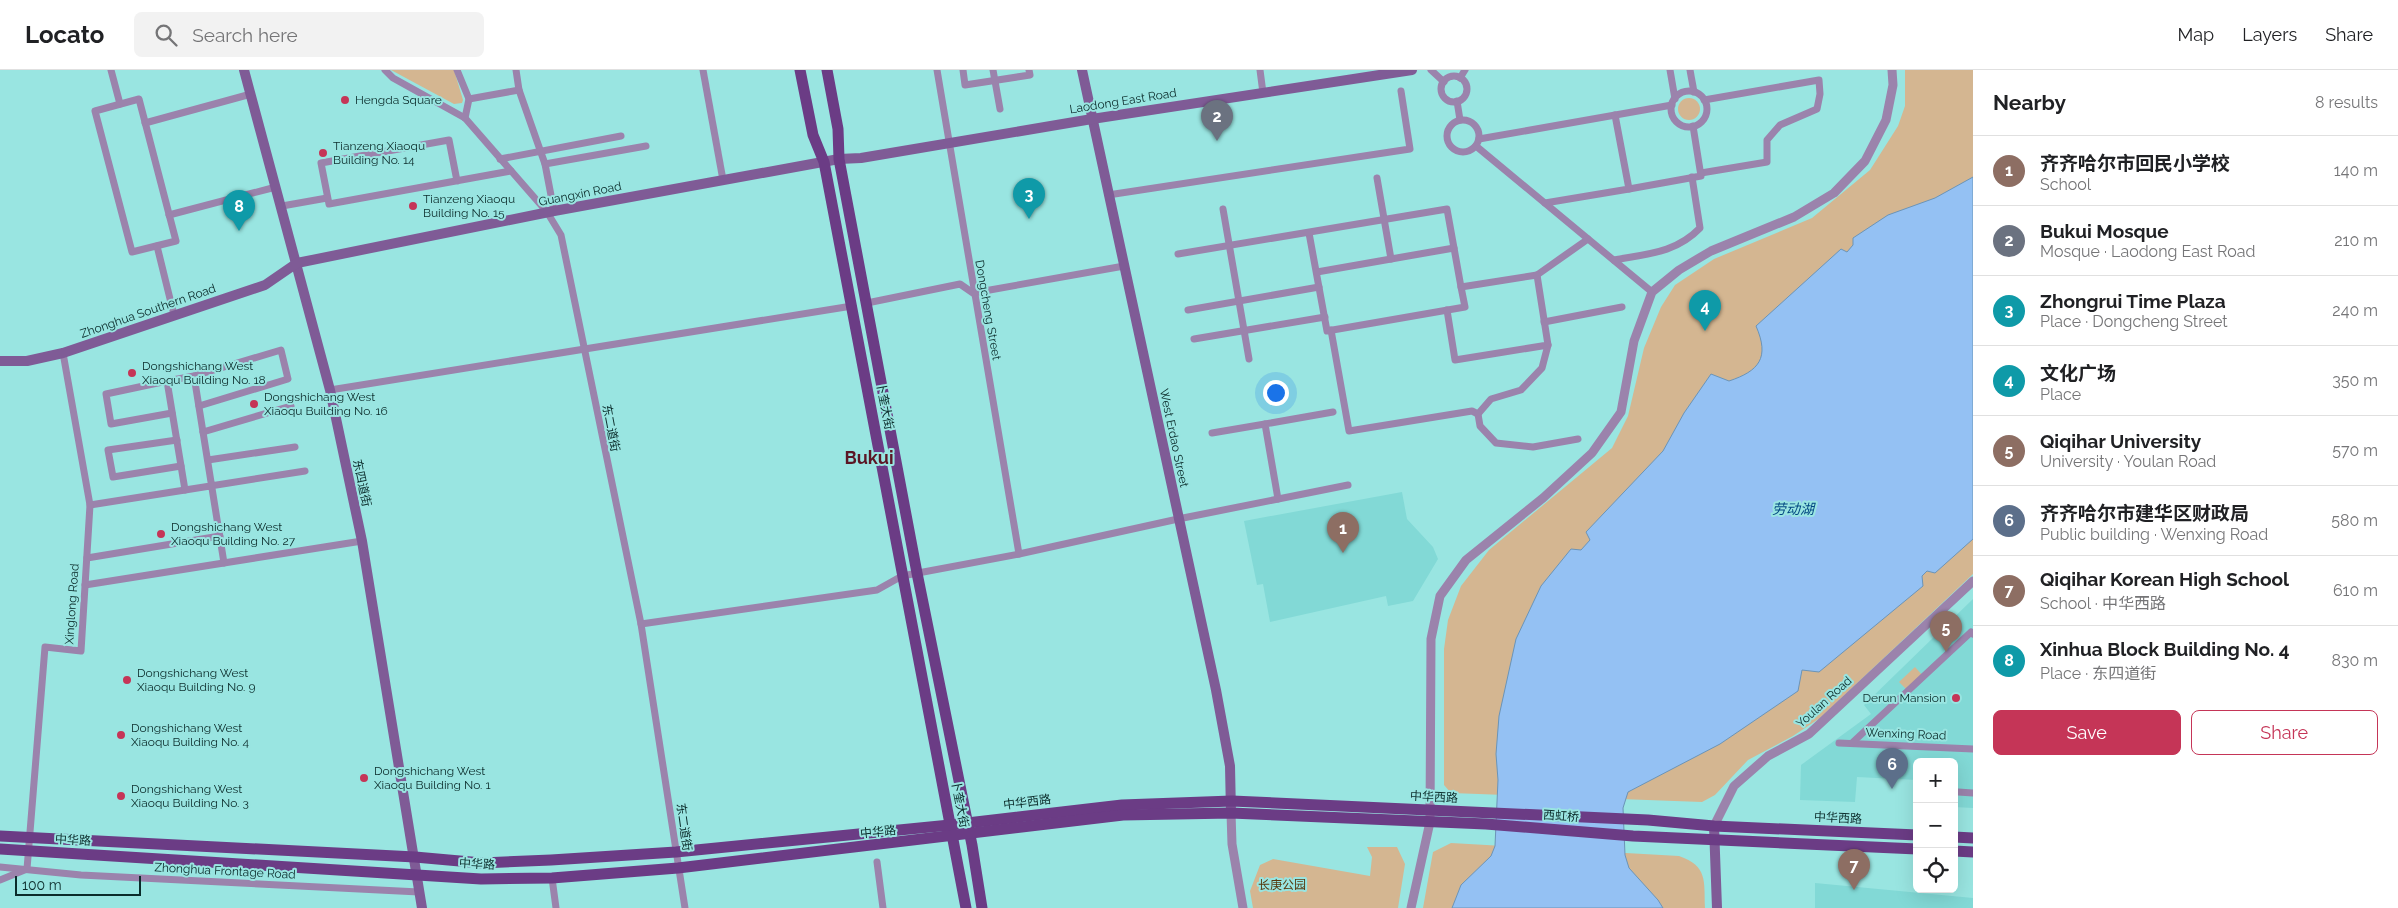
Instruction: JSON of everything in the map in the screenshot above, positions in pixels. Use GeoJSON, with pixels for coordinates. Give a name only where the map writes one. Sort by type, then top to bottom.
{"type":"FeatureCollection","features":[{"type":"Feature","properties":{"kind":"main road","name":"东四道街"},"geometry":{"type":"LineString","coordinates":[[244,70],[330,390],[362,541],[376,638],[422,908]]}},
{"type":"Feature","properties":{"kind":"main road","name":"卜奎大街"},"geometry":{"type":"LineString","coordinates":[[800,70],[813,135],[824,162],[966,908]]}},
{"type":"Feature","properties":{"kind":"main road","name":"卜奎大街"},"geometry":{"type":"LineString","coordinates":[[827,70],[838,129],[839,160],[982,908]]}},
{"type":"Feature","properties":{"kind":"main road","name":"West Erdao Street"},"geometry":{"type":"LineString","coordinates":[[1082,70],[1228,756],[1231,807]]}},
{"type":"Feature","properties":{"kind":"main road","name":"Laodong East Road"},"geometry":{"type":"LineString","coordinates":[[839,160],[1412,70]]}},
{"type":"Feature","properties":{"kind":"main road","name":"Guangxin Road"},"geometry":{"type":"LineString","coordinates":[[297,263],[551,212],[839,160]]}},
{"type":"Feature","properties":{"kind":"main road","name":"Zhonghua Southern Road"},"geometry":{"type":"LineString","coordinates":[[0,361],[27,361],[63,353],[265,285],[297,263]]}},
{"type":"Feature","properties":{"kind":"main road","name":"中华西路"},"geometry":{"type":"LineString","coordinates":[[950,825],[1122,805],[1231,807],[1486,819],[1648,820],[1714,826],[1913,835]]}},
{"type":"Feature","properties":{"kind":"main road","name":"中华西路"},"geometry":{"type":"LineString","coordinates":[[952,837],[1123,815],[1231,807]]}},
{"type":"Feature","properties":{"kind":"main road","name":"西虹桥"},"geometry":{"type":"LineString","coordinates":[[1486,819],[1633,836],[1714,839]]}},
{"type":"Feature","properties":{"kind":"main road","name":"中华路"},"geometry":{"type":"LineString","coordinates":[[0,836],[414,857],[482,863],[676,852],[950,825]]}},
{"type":"Feature","properties":{"kind":"main road","name":"Youlan Road"},"geometry":{"type":"LineString","coordinates":[[1714,826],[1717,908]]}},
{"type":"Feature","properties":{"kind":"main road","name":"中华路"},"geometry":{"type":"LineString","coordinates":[[0,849],[481,879],[552,878],[678,868],[952,837]]}},
{"type":"Feature","properties":{"kind":"main road"},"geometry":{"type":"LineString","coordinates":[[1958,837],[1973,838]]}},
{"type":"Feature","properties":{"kind":"main road"},"geometry":{"type":"LineString","coordinates":[[1714,839],[1913,849]]}},
{"type":"Feature","properties":{"kind":"main road"},"geometry":{"type":"LineString","coordinates":[[1958,851],[1973,852]]}},
{"type":"Feature","properties":{"kind":"street"},"geometry":{"type":"LineString","coordinates":[[111,70],[120,104]]}},
{"type":"Feature","properties":{"kind":"street","name":"东二道街"},"geometry":{"type":"LineString","coordinates":[[385,70],[392,78],[465,118],[500,159],[551,212],[562,235],[641,624],[685,908]]}},
{"type":"Feature","properties":{"kind":"street"},"geometry":{"type":"LineString","coordinates":[[457,70],[469,99],[465,118]]}},
{"type":"Feature","properties":{"kind":"street"},"geometry":{"type":"LineString","coordinates":[[516,70],[519,90],[545,164],[551,212]]}},
{"type":"Feature","properties":{"kind":"street"},"geometry":{"type":"LineString","coordinates":[[703,70],[722,180]]}},
{"type":"Feature","properties":{"kind":"street","name":"Dongcheng Street"},"geometry":{"type":"LineString","coordinates":[[937,70],[973,293],[1019,554]]}},
{"type":"Feature","properties":{"kind":"street"},"geometry":{"type":"LineString","coordinates":[[963,70],[965,86],[1030,75],[1029,70]]}},
{"type":"Feature","properties":{"kind":"street"},"geometry":{"type":"LineString","coordinates":[[993,70],[1000,110]]}},
{"type":"Feature","properties":{"kind":"street"},"geometry":{"type":"LineString","coordinates":[[1260,70],[1263,93]]}},
{"type":"Feature","properties":{"kind":"street"},"geometry":{"type":"LineString","coordinates":[[1431,70],[1444,82]]}},
{"type":"Feature","properties":{"kind":"street"},"geometry":{"type":"LineString","coordinates":[[1460,78],[1466,70]]}},
{"type":"Feature","properties":{"kind":"street"},"geometry":{"type":"LineString","coordinates":[[1670,70],[1673,102],[1672,115],[1675,120],[1686,126],[1693,126],[1705,117],[1707,106],[1704,100],[1694,92],[1690,70]]}},
{"type":"Feature","properties":{"kind":"street"},"geometry":{"type":"LineString","coordinates":[[1411,908],[1430,816],[1431,639],[1440,596],[1466,560],[1543,498],[1592,452],[1621,412],[1634,341],[1652,292],[1679,270],[1711,251],[1794,217],[1834,193],[1865,161],[1886,120],[1893,85],[1892,70]]}},
{"type":"Feature","properties":{"kind":"street"},"geometry":{"type":"LineString","coordinates":[[1452,76],[1460,78],[1466,84],[1466,93],[1457,102],[1449,101],[1443,95],[1442,88],[1444,82],[1452,76]]}},
{"type":"Feature","properties":{"kind":"street"},"geometry":{"type":"LineString","coordinates":[[1701,172],[1767,162],[1767,140],[1780,125],[1817,109],[1820,94],[1819,80],[1704,100]]}},
{"type":"Feature","properties":{"kind":"street"},"geometry":{"type":"LineString","coordinates":[[469,99],[519,90]]}},
{"type":"Feature","properties":{"kind":"street"},"geometry":{"type":"LineString","coordinates":[[1108,195],[1410,148],[1401,91]]}},
{"type":"Feature","properties":{"kind":"street"},"geometry":{"type":"LineString","coordinates":[[1652,292],[1545,203],[1477,142],[1476,126],[1468,121],[1460,120],[1450,128],[1448,133],[1450,143],[1462,151],[1477,142],[1673,102],[1680,94],[1694,92]]}},
{"type":"Feature","properties":{"kind":"street"},"geometry":{"type":"LineString","coordinates":[[145,122],[251,94]]}},
{"type":"Feature","properties":{"kind":"street"},"geometry":{"type":"LineString","coordinates":[[139,99],[145,122],[176,241],[132,252],[94,111],[139,99]]}},
{"type":"Feature","properties":{"kind":"street"},"geometry":{"type":"LineString","coordinates":[[1457,102],[1460,120]]}},
{"type":"Feature","properties":{"kind":"street"},"geometry":{"type":"LineString","coordinates":[[1615,115],[1629,189]]}},
{"type":"Feature","properties":{"kind":"street"},"geometry":{"type":"LineString","coordinates":[[1545,203],[1702,176],[1693,126]]}},
{"type":"Feature","properties":{"kind":"street"},"geometry":{"type":"LineString","coordinates":[[500,159],[621,136]]}},
{"type":"Feature","properties":{"kind":"street"},"geometry":{"type":"LineString","coordinates":[[457,181],[449,140],[321,163],[329,204],[457,181],[511,171]]}},
{"type":"Feature","properties":{"kind":"street"},"geometry":{"type":"LineString","coordinates":[[545,164],[646,146]]}},
{"type":"Feature","properties":{"kind":"street"},"geometry":{"type":"LineString","coordinates":[[1614,260],[1674,248],[1688,240],[1700,228],[1692,177]]}},
{"type":"Feature","properties":{"kind":"street"},"geometry":{"type":"LineString","coordinates":[[1377,178],[1391,259]]}},
{"type":"Feature","properties":{"kind":"street"},"geometry":{"type":"LineString","coordinates":[[169,215],[276,188]]}},
{"type":"Feature","properties":{"kind":"street"},"geometry":{"type":"LineString","coordinates":[[282,206],[328,198]]}},
{"type":"Feature","properties":{"kind":"street"},"geometry":{"type":"LineString","coordinates":[[1178,254],[1448,209],[1465,307],[1327,331],[1309,233]]}},
{"type":"Feature","properties":{"kind":"street"},"geometry":{"type":"LineString","coordinates":[[1223,210],[1249,359]]}},
{"type":"Feature","properties":{"kind":"street"},"geometry":{"type":"LineString","coordinates":[[1461,287],[1537,275],[1588,239]]}},
{"type":"Feature","properties":{"kind":"street"},"geometry":{"type":"LineString","coordinates":[[157,246],[174,315]]}},
{"type":"Feature","properties":{"kind":"street"},"geometry":{"type":"LineString","coordinates":[[1316,272],[1454,248]]}},
{"type":"Feature","properties":{"kind":"street"},"geometry":{"type":"LineString","coordinates":[[867,303],[960,284],[973,293],[1124,266]]}},
{"type":"Feature","properties":{"kind":"street"},"geometry":{"type":"LineString","coordinates":[[1537,275],[1548,345],[1542,368],[1521,390],[1491,398],[1478,414],[1480,426],[1496,443],[1533,447],[1578,439]]}},
{"type":"Feature","properties":{"kind":"street"},"geometry":{"type":"LineString","coordinates":[[1188,310],[1319,287]]}},
{"type":"Feature","properties":{"kind":"street"},"geometry":{"type":"LineString","coordinates":[[330,390],[584,347],[852,306]]}},
{"type":"Feature","properties":{"kind":"street"},"geometry":{"type":"LineString","coordinates":[[1544,322],[1622,308]]}},
{"type":"Feature","properties":{"kind":"street"},"geometry":{"type":"LineString","coordinates":[[1447,310],[1455,360],[1548,345]]}},
{"type":"Feature","properties":{"kind":"street"},"geometry":{"type":"LineString","coordinates":[[1194,339],[1325,317]]}},
{"type":"Feature","properties":{"kind":"street"},"geometry":{"type":"LineString","coordinates":[[1332,330],[1348,431],[1472,411],[1478,414]]}},
{"type":"Feature","properties":{"kind":"street"},"geometry":{"type":"LineString","coordinates":[[172,413],[111,424],[106,394],[194,376],[280,350],[288,379],[199,406]]}},
{"type":"Feature","properties":{"kind":"street","name":"Xinglong Road"},"geometry":{"type":"LineString","coordinates":[[26,869],[45,647],[81,651],[90,505],[63,353]]}},
{"type":"Feature","properties":{"kind":"street"},"geometry":{"type":"LineString","coordinates":[[194,376],[224,563]]}},
{"type":"Feature","properties":{"kind":"street"},"geometry":{"type":"LineString","coordinates":[[167,381],[185,490]]}},
{"type":"Feature","properties":{"kind":"street"},"geometry":{"type":"LineString","coordinates":[[203,432],[291,406]]}},
{"type":"Feature","properties":{"kind":"street"},"geometry":{"type":"LineString","coordinates":[[1212,433],[1333,412]]}},
{"type":"Feature","properties":{"kind":"street"},"geometry":{"type":"LineString","coordinates":[[1265,424],[1278,499]]}},
{"type":"Feature","properties":{"kind":"street"},"geometry":{"type":"LineString","coordinates":[[176,440],[108,450],[113,477],[181,466]]}},
{"type":"Feature","properties":{"kind":"street"},"geometry":{"type":"LineString","coordinates":[[208,460],[296,447]]}},
{"type":"Feature","properties":{"kind":"street"},"geometry":{"type":"LineString","coordinates":[[90,505],[305,471]]}},
{"type":"Feature","properties":{"kind":"street"},"geometry":{"type":"LineString","coordinates":[[641,624],[877,590],[902,576],[1019,554],[1178,518],[1348,485]]}},
{"type":"Feature","properties":{"kind":"street"},"geometry":{"type":"LineString","coordinates":[[87,558],[220,536]]}},
{"type":"Feature","properties":{"kind":"street"},"geometry":{"type":"LineString","coordinates":[[85,585],[362,541]]}},
{"type":"Feature","properties":{"kind":"street","name":"Youlan Road"},"geometry":{"type":"LineString","coordinates":[[1714,826],[1734,786],[1768,756],[1809,734],[1973,582]]}},
{"type":"Feature","properties":{"kind":"street"},"geometry":{"type":"LineString","coordinates":[[1852,743],[1971,632],[1973,634]]}},
{"type":"Feature","properties":{"kind":"street","name":"Wenxing Road"},"geometry":{"type":"LineString","coordinates":[[1839,743],[1973,749]]}},
{"type":"Feature","properties":{"kind":"street"},"geometry":{"type":"LineString","coordinates":[[1958,792],[1973,793]]}},
{"type":"Feature","properties":{"kind":"street"},"geometry":{"type":"LineString","coordinates":[[1231,807],[1232,844],[1243,908]]}},
{"type":"Feature","properties":{"kind":"street"},"geometry":{"type":"LineString","coordinates":[[877,862],[883,908]]}},
{"type":"Feature","properties":{"kind":"street","name":"Zhonghua Frontage Road"},"geometry":{"type":"LineString","coordinates":[[0,868],[81,875],[419,892]]}},
{"type":"Feature","properties":{"kind":"street"},"geometry":{"type":"LineString","coordinates":[[0,880],[26,869]]}},
{"type":"Feature","properties":{"kind":"street"},"geometry":{"type":"LineString","coordinates":[[552,878],[556,908]]}},
{"type":"Feature","properties":{"kind":"shaded area"},"geometry":{"type":"Polygon","coordinates":[[[1402,492],[1407,519],[1433,547],[1438,559],[1413,601],[1388,606],[1386,596],[1270,622],[1263,584],[1257,585],[1244,521],[1402,492]]]}},
{"type":"Feature","properties":{"kind":"shaded area"},"geometry":{"type":"Polygon","coordinates":[[[1973,599],[1973,808],[1958,807],[1958,758],[1913,758],[1913,780],[1857,777],[1855,802],[1800,800],[1801,765],[1871,714],[1864,705],[1973,599]]]}},
{"type":"Feature","properties":{"kind":"shaded area"},"geometry":{"type":"Polygon","coordinates":[[[1815,883],[1973,898],[1973,908],[1815,908],[1815,883]]]}},
{"type":"Feature","properties":{"kind":"green space"},"geometry":{"type":"Polygon","coordinates":[[[391,70],[454,70],[463,100],[462,103],[454,104],[391,70]]]}},
{"type":"Feature","properties":{"kind":"green space","name":"劳动湖"},"geometry":{"type":"Polygon","coordinates":[[[1905,70],[1973,70],[1973,574],[1820,718],[1793,736],[1748,760],[1715,795],[1702,802],[1451,793],[1444,785],[1444,649],[1448,620],[1461,586],[1489,550],[1612,448],[1628,416],[1644,348],[1661,307],[1675,285],[1714,259],[1812,218],[1870,170],[1898,126],[1905,106],[1905,70]]]}},
{"type":"Feature","properties":{"kind":"green space"},"geometry":{"type":"Polygon","coordinates":[[[1689,98],[1697,101],[1700,109],[1697,117],[1689,120],[1681,117],[1678,109],[1681,101],[1689,98]]]}},
{"type":"Feature","properties":{"kind":"green space"},"geometry":{"type":"Polygon","coordinates":[[[1915,667],[1923,676],[1907,690],[1899,682],[1915,667]]]}},
{"type":"Feature","properties":{"kind":"green space"},"geometry":{"type":"Polygon","coordinates":[[[1451,843],[1679,856],[1688,860],[1700,870],[1704,882],[1705,908],[1423,908],[1433,852],[1451,843]]]}},
{"type":"Feature","properties":{"kind":"green space","name":"长庚公园"},"geometry":{"type":"Polygon","coordinates":[[[1367,847],[1397,847],[1405,864],[1398,908],[1253,908],[1250,891],[1260,865],[1273,859],[1370,876],[1372,857],[1367,847]]]}},
{"type":"Feature","properties":{"kind":"water","name":"劳动湖"},"geometry":{"type":"Polygon","coordinates":[[[1973,177],[1973,539],[1935,573],[1927,571],[1922,576],[1923,586],[1819,672],[1802,670],[1798,691],[1720,744],[1628,792],[1623,808],[1625,855],[1629,868],[1663,908],[1452,908],[1461,885],[1491,856],[1495,846],[1498,780],[1496,754],[1499,716],[1516,639],[1541,586],[1571,549],[1581,550],[1590,540],[1586,532],[1663,451],[1684,413],[1711,374],[1729,381],[1748,373],[1759,362],[1762,355],[1762,347],[1756,326],[1841,249],[1847,252],[1853,245],[1853,238],[1888,215],[1935,198],[1973,177]]]}},
{"type":"Feature","properties":{"kind":"place","name":"Hengda Square"},"geometry":{"type":"Point","coordinates":[345,100]}},
{"type":"Feature","properties":{"kind":"place","name":"Bukui Mosque"},"geometry":{"type":"Point","coordinates":[1217,141]}},
{"type":"Feature","properties":{"kind":"place","name":"Tianzeng Xiaoqu Building No. 14"},"geometry":{"type":"Point","coordinates":[323,153]}},
{"type":"Feature","properties":{"kind":"place","name":"Tianzeng Xiaoqu Building No. 15"},"geometry":{"type":"Point","coordinates":[413,206]}},
{"type":"Feature","properties":{"kind":"place","name":"Zhongrui Time Plaza"},"geometry":{"type":"Point","coordinates":[1029,219]}},
{"type":"Feature","properties":{"kind":"place","name":"Xinhua Block Building No. 4"},"geometry":{"type":"Point","coordinates":[239,231]}},
{"type":"Feature","properties":{"kind":"place","name":"文化广场"},"geometry":{"type":"Point","coordinates":[1705,331]}},
{"type":"Feature","properties":{"kind":"place","name":"Dongshichang West Xiaoqu Building No. 18"},"geometry":{"type":"Point","coordinates":[132,373]}},
{"type":"Feature","properties":{"kind":"place","name":"Dongshichang West Xiaoqu Building No. 16"},"geometry":{"type":"Point","coordinates":[254,404]}},
{"type":"Feature","properties":{"kind":"place","name":"Dongshichang West Xiaoqu Building No. 27"},"geometry":{"type":"Point","coordinates":[161,534]}},
{"type":"Feature","properties":{"kind":"place","name":"齐齐哈尔市回民小学校"},"geometry":{"type":"Point","coordinates":[1343,553]}},
{"type":"Feature","properties":{"kind":"place","name":"Qiqihar University"},"geometry":{"type":"Point","coordinates":[1946,652]}},
{"type":"Feature","properties":{"kind":"place","name":"Dongshichang West Xiaoqu Building No. 9"},"geometry":{"type":"Point","coordinates":[127,680]}},
{"type":"Feature","properties":{"kind":"place","name":"Derun Mansion"},"geometry":{"type":"Point","coordinates":[1956,698]}},
{"type":"Feature","properties":{"kind":"place","name":"Dongshichang West Xiaoqu Building No. 4"},"geometry":{"type":"Point","coordinates":[121,735]}},
{"type":"Feature","properties":{"kind":"place","name":"Dongshichang West Xiaoqu Building No. 1"},"geometry":{"type":"Point","coordinates":[364,778]}},
{"type":"Feature","properties":{"kind":"place","name":"齐齐哈尔市建华区财政局"},"geometry":{"type":"Point","coordinates":[1892,789]}},
{"type":"Feature","properties":{"kind":"place","name":"Dongshichang West Xiaoqu Building No. 3"},"geometry":{"type":"Point","coordinates":[121,796]}},
{"type":"Feature","properties":{"kind":"place","name":"Qiqihar Korean High School"},"geometry":{"type":"Point","coordinates":[1854,890]}},
{"type":"Feature","properties":{"kind":"district","name":"Bukui"},"geometry":{"type":"Point","coordinates":[869,457]}}]}
